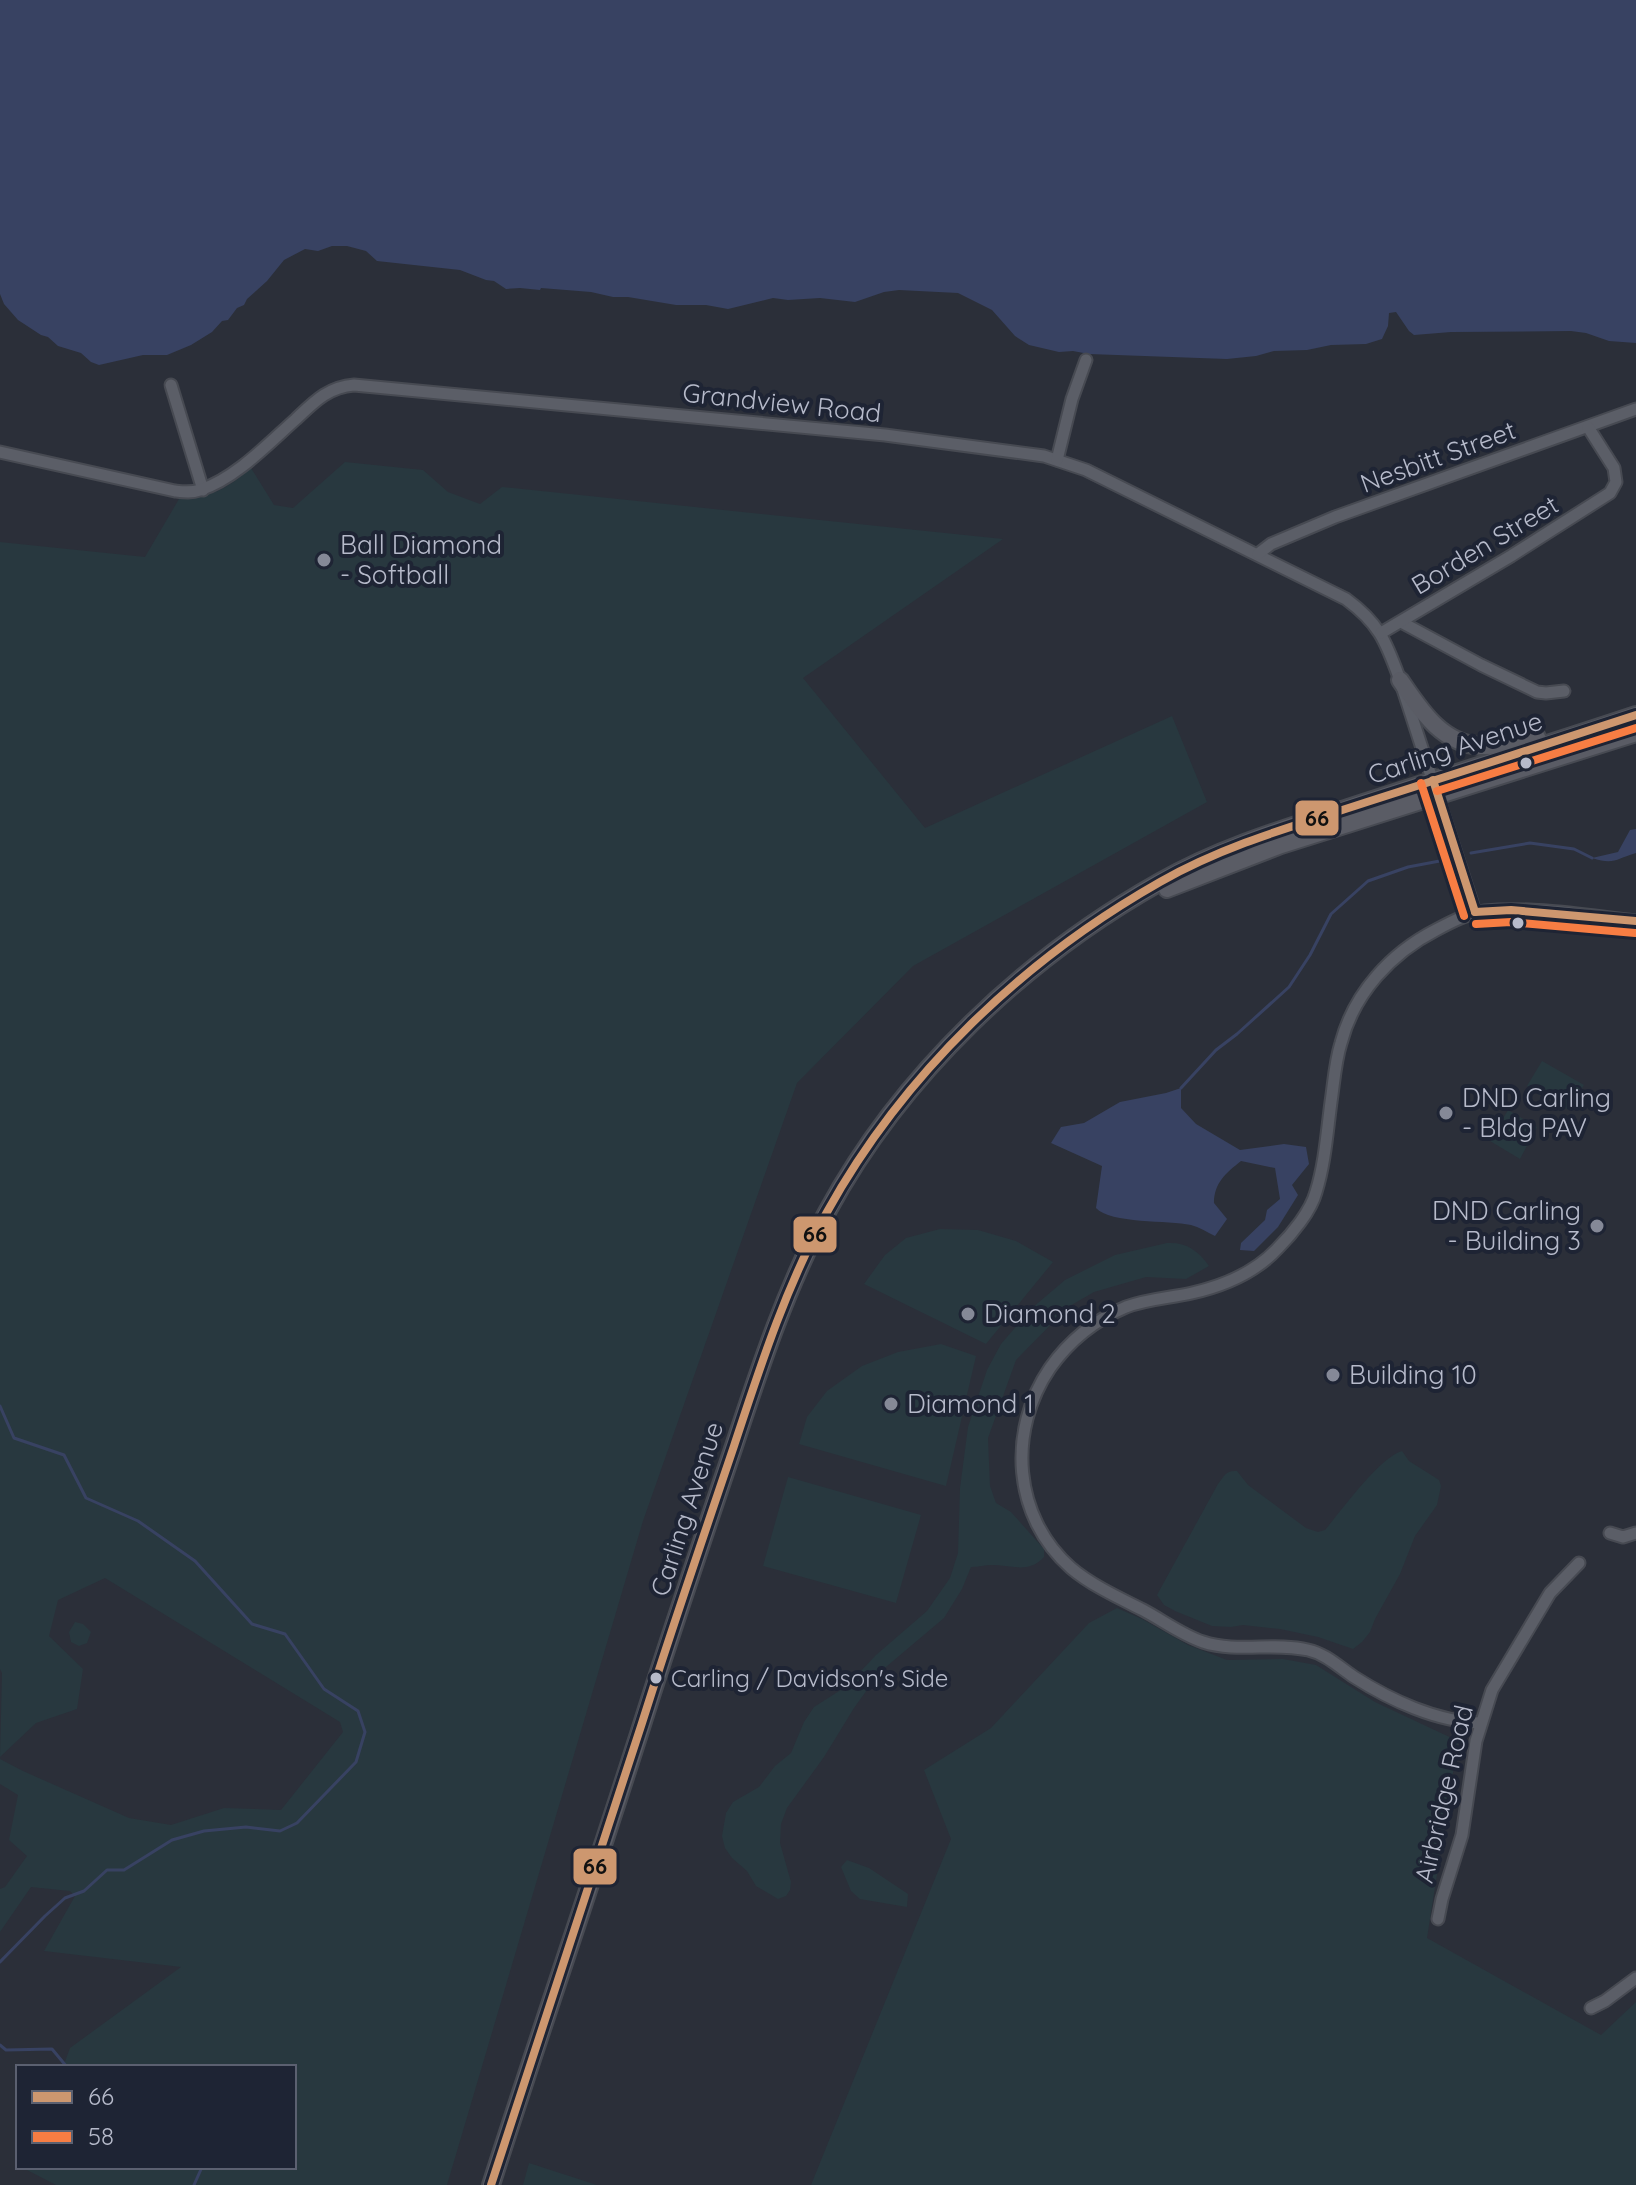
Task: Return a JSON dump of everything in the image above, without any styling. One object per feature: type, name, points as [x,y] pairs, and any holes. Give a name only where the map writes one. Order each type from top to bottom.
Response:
[{"type":"main road","points":[[1400,680],[1437,728],[1468,744],[1492,746],[1614,723]]},
{"type":"main road","name":"Carling Avenue","points":[[1436,788],[1636,715]]},
{"type":"main road","name":"Carling Avenue","points":[[491,2185],[742,1422],[803,1259],[828,1209],[867,1146],[942,1053],[1006,991],[1109,912],[1148,889],[1251,839],[1636,733]]},
{"type":"street","points":[[1057,460],[1072,399],[1086,360]]},
{"type":"street","points":[[0,452],[175,491],[191,493],[203,490],[171,385]]},
{"type":"street","name":"Grandview Road","points":[[203,490],[263,449],[328,391],[354,385],[885,435],[1002,449],[1057,460],[1086,470],[1258,554],[1346,599],[1366,614],[1381,633],[1400,680],[1475,912]]},
{"type":"street","name":"Nesbitt Street","points":[[1258,554],[1271,544],[1335,517],[1636,409]]},
{"type":"street","name":"Borden Street","points":[[1381,633],[1610,493],[1616,482],[1614,468],[1588,427]]},
{"type":"street","points":[[1401,622],[1537,692],[1564,691]]},
{"type":"street","points":[[1481,1723],[1463,1723],[1383,1694],[1333,1661],[1311,1651],[1231,1647],[1200,1641],[1081,1575],[1062,1559],[1031,1514],[1021,1459],[1025,1429],[1042,1382],[1061,1354],[1094,1324],[1127,1306],[1220,1285],[1254,1269],[1278,1249],[1316,1195],[1339,1050],[1355,1008],[1376,978],[1407,947],[1475,912],[1535,911],[1636,921]]},
{"type":"street","points":[[1610,1533],[1623,1537],[1636,1533]]},
{"type":"street","name":"Airbridge Road","points":[[1438,1919],[1462,1835],[1473,1758],[1492,1690],[1550,1593],[1579,1563]]},
{"type":"street","points":[[1591,2008],[1636,1978]]},
{"type":"shaded area","points":[[345,462],[423,470],[448,492],[480,504],[502,487],[1003,539],[803,678],[925,828],[1172,716],[1207,802],[913,966],[797,1083],[643,1521],[447,2185],[56,2185],[25,2169],[296,2169],[296,2065],[64,2065],[70,2048],[181,1967],[44,1951],[75,1896],[70,1891],[31,1887],[0,1932],[0,1889],[5,1887],[27,1856],[9,1840],[18,1795],[0,1784],[0,1759],[129,1818],[171,1825],[224,1808],[281,1810],[343,1732],[340,1722],[105,1578],[58,1600],[49,1636],[83,1669],[77,1709],[36,1723],[0,1757],[0,542],[145,557],[179,499],[218,491],[251,468],[274,505],[293,508]]},
{"type":"shaded area","points":[[1542,1061],[1584,1085],[1569,1110],[1527,1086]]},
{"type":"shaded area","points":[[1508,1110],[1537,1127],[1520,1159],[1490,1141]]},
{"type":"shaded area","name":"Diamond 2","points":[[940,1229],[978,1230],[1016,1241],[1053,1262],[986,1344],[864,1284],[885,1255],[906,1238]]},
{"type":"shaded area","points":[[1167,1243],[1191,1248],[1209,1266],[1186,1279],[1146,1277],[1094,1292],[1068,1307],[1016,1360],[988,1438],[990,1486],[996,1503],[1011,1512],[1044,1549],[1044,1557],[1026,1567],[971,1567],[944,1618],[880,1672],[787,1808],[781,1824],[780,1843],[791,1882],[786,1896],[778,1899],[756,1886],[747,1871],[725,1848],[722,1836],[726,1813],[733,1802],[759,1787],[775,1766],[791,1753],[814,1707],[847,1686],[876,1655],[927,1611],[950,1578],[958,1553],[960,1488],[968,1427],[987,1370],[1001,1344],[1032,1308],[1065,1280],[1115,1255]]},
{"type":"shaded area","name":"Diamond 1","points":[[941,1344],[976,1356],[946,1486],[799,1444],[807,1417],[827,1391],[862,1366],[898,1352]]},
{"type":"shaded area","points":[[1402,1451],[1409,1461],[1439,1480],[1441,1486],[1437,1505],[1415,1536],[1400,1574],[1370,1632],[1353,1649],[1280,1629],[1212,1626],[1164,1605],[1157,1595],[1218,1484],[1228,1473],[1237,1471],[1248,1485],[1306,1528],[1318,1532],[1325,1530],[1383,1463]]},
{"type":"shaded area","points":[[788,1477],[921,1515],[896,1603],[763,1566]]},
{"type":"shaded area","points":[[1117,1608],[1188,1645],[1227,1660],[1283,1659],[1316,1665],[1375,1702],[1458,1741],[1427,1938],[1601,2035],[1636,2002],[1636,2185],[811,2185],[951,1839],[924,1770],[991,1728],[1089,1623]]},
{"type":"shaded area","points":[[75,1622],[83,1624],[91,1632],[87,1643],[79,1646],[71,1642],[69,1632]]},
{"type":"shaded area","points":[[847,1860],[869,1868],[908,1894],[907,1907],[860,1899],[851,1891],[841,1867]]},
{"type":"shaded area","points":[[529,2163],[597,2185],[523,2185]]},
{"type":"water","points":[[0,0],[1636,0],[1636,343],[1609,341],[1571,331],[1414,335],[1396,312],[1389,313],[1388,326],[1382,339],[1366,344],[1274,351],[1227,359],[1059,352],[1029,345],[1015,336],[992,310],[958,293],[899,290],[855,302],[773,298],[728,309],[676,305],[591,292],[506,289],[494,281],[460,270],[377,261],[366,251],[332,246],[318,251],[305,249],[284,260],[228,320],[222,321],[212,332],[191,345],[167,355],[143,355],[99,365],[81,353],[58,346],[18,320],[4,304],[0,294]]},
{"type":"water","points":[[1636,829],[1636,853],[1610,861],[1592,858],[1618,852],[1630,830]]},
{"type":"water","points":[[1181,1088],[1181,1108],[1196,1124],[1240,1150],[1284,1144],[1306,1147],[1309,1164],[1292,1185],[1298,1195],[1278,1227],[1254,1251],[1240,1250],[1241,1243],[1265,1220],[1267,1210],[1280,1199],[1275,1168],[1241,1161],[1226,1174],[1216,1190],[1214,1203],[1227,1219],[1215,1236],[1191,1225],[1126,1219],[1103,1213],[1096,1208],[1102,1166],[1051,1143],[1061,1127],[1084,1123],[1120,1102]]},
{"type":"waterway","points":[[1471,853],[1530,843],[1574,849],[1592,858]]},
{"type":"waterway","points":[[1181,1088],[1216,1050],[1289,987],[1331,914],[1368,881],[1408,867],[1445,860]]},
{"type":"waterway","points":[[0,1406],[14,1438],[64,1455],[86,1498],[138,1521],[195,1561],[252,1624],[285,1634],[324,1689],[358,1711],[365,1732],[356,1762],[297,1823],[280,1831],[246,1827],[204,1831],[172,1840],[124,1870],[107,1870],[84,1891],[65,1898],[0,1962]]},
{"type":"waterway","points":[[0,2045],[6,2050],[52,2049],[65,2065]]},
{"type":"waterway","points":[[194,2185],[201,2169]]},
{"type":"transit line","name":"66","points":[[491,2185],[676,1618],[775,1327],[827,1212],[892,1113],[930,1067],[1015,984],[1061,947],[1160,882],[1210,857],[1262,837],[1636,715]]},
{"type":"transit line","name":"58","points":[[1437,791],[1636,728]]},
{"type":"transit line","name":"66","points":[[1433,780],[1475,912]]},
{"type":"transit line","name":"58","points":[[1421,783],[1464,916]]},
{"type":"transit line","name":"66","points":[[1475,912],[1511,910],[1636,921]]},
{"type":"transit line","name":"58","points":[[1476,924],[1511,922],[1635,933]]},
{"type":"place","name":"Ball Diamond - Softball","points":[[324,560]]},
{"type":"place","name":"DND Carling - Bldg PAV","points":[[1446,1113]]},
{"type":"place","name":"DND Carling - Building 3","points":[[1597,1226]]},
{"type":"place","name":"Diamond 2","points":[[968,1314]]},
{"type":"place","name":"Building 10","points":[[1333,1375]]},
{"type":"place","name":"Diamond 1","points":[[891,1404]]},
{"type":"place","name":"Carling / Davidson's Side","points":[[656,1678]]}]
